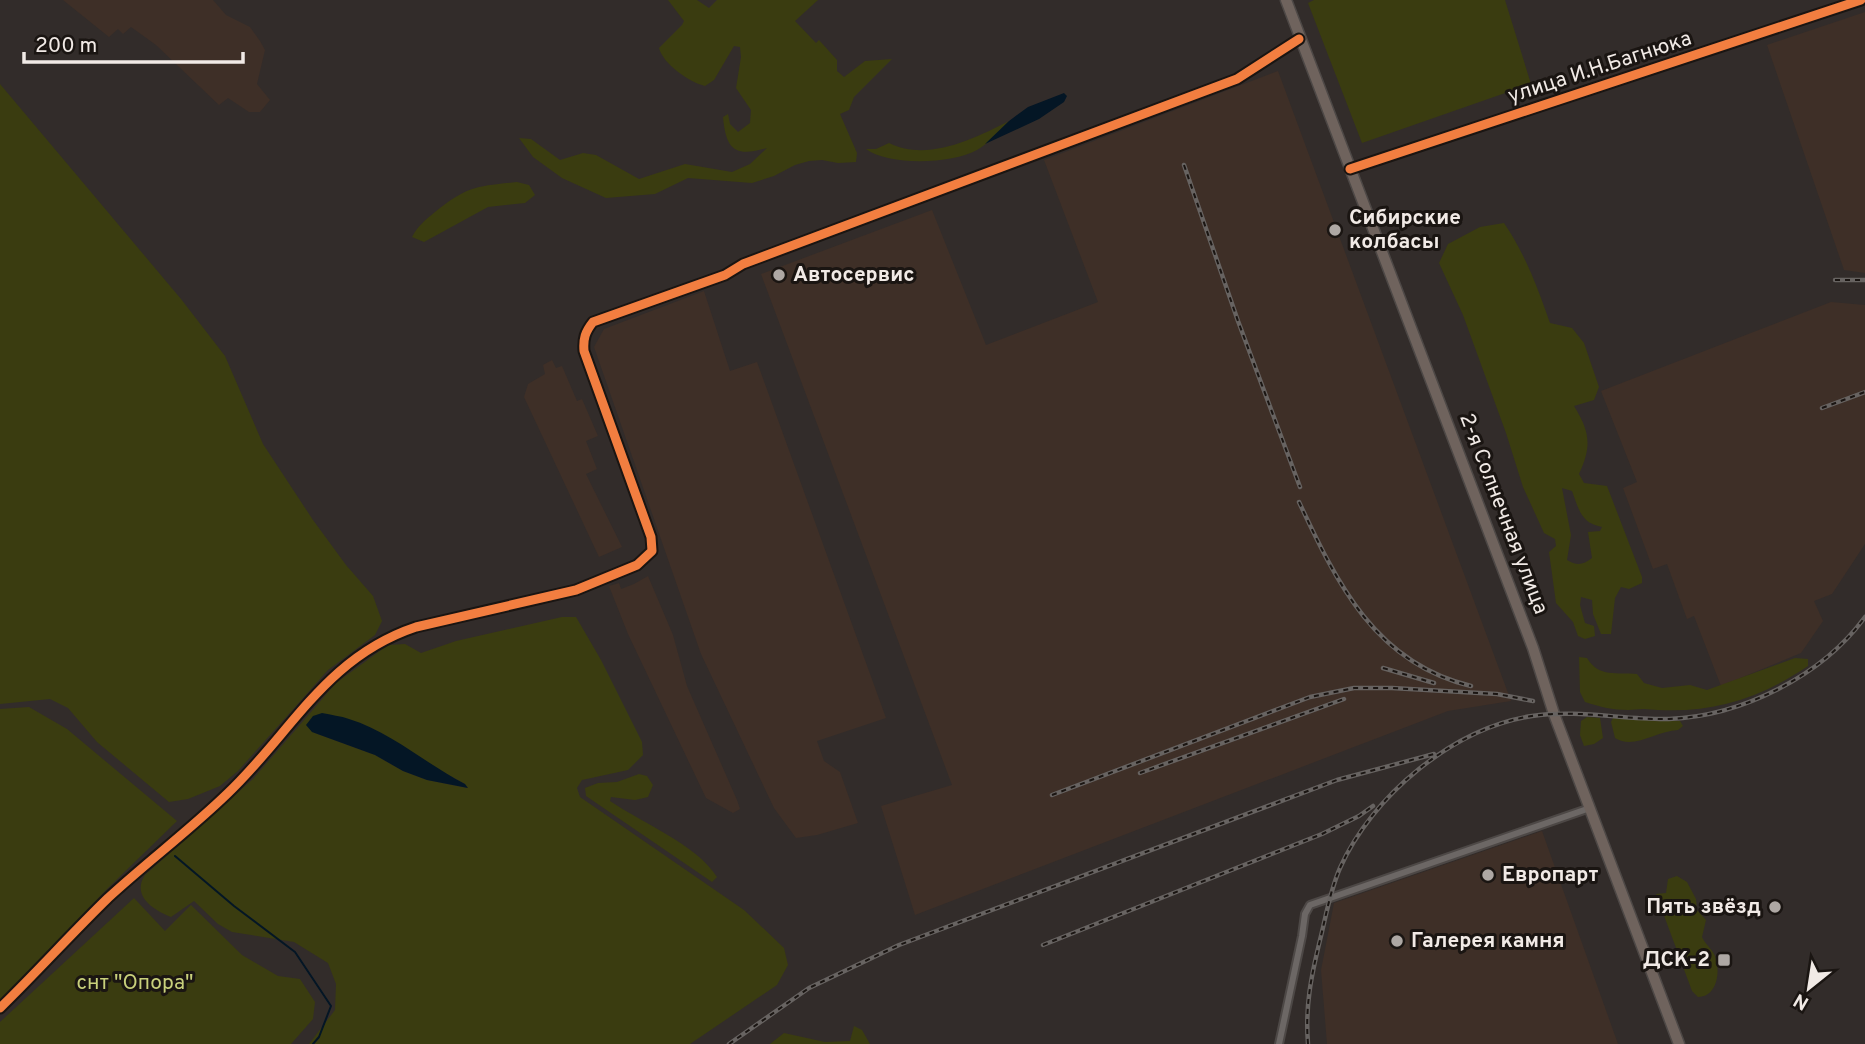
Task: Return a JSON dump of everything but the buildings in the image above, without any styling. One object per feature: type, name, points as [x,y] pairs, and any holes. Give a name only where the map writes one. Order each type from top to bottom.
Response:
[{"type":"main road","name":"2-я Солнечная улица","points":[[1286,0],[1533,648],[1554,714],[1679,1044]]},
{"type":"street","name":"улица И.Н.Багнюка","points":[[1350,169],[1861,0]]},
{"type":"street","points":[[0,1008],[108,899],[228,793],[318,690],[342,667],[393,634],[576,590],[637,565],[652,551],[651,537],[584,351],[583,339],[593,322],[725,275],[743,264],[1237,79],[1299,39]]},
{"type":"street","points":[[1279,1044],[1305,914],[1310,905],[1590,808]]},
{"type":"shaded area","points":[[63,0],[213,0],[226,15],[250,27],[260,41],[265,50],[257,84],[270,100],[260,112],[249,112],[228,98],[219,105],[156,45],[131,27],[123,34],[118,29],[109,37]]},
{"type":"shaded area","points":[[1865,12],[1865,273],[1844,270],[1767,45]]},
{"type":"shaded area","points":[[1278,71],[1511,701],[1448,711],[915,915],[881,806],[952,785],[761,274],[932,210],[986,345],[1098,302],[1044,160]]},
{"type":"shaded area","points":[[704,291],[730,371],[757,362],[886,718],[817,741],[824,761],[840,772],[858,823],[817,835],[796,838],[774,808],[701,654],[594,347],[604,329]]},
{"type":"shaded area","points":[[1831,302],[1865,305],[1865,544],[1832,594],[1814,601],[1823,621],[1801,653],[1721,686],[1694,616],[1687,619],[1667,564],[1653,569],[1623,488],[1637,482],[1601,391]]},
{"type":"shaded area","points":[[552,360],[556,368],[562,366],[577,401],[582,399],[598,436],[586,441],[597,469],[586,474],[622,547],[599,557],[524,397],[528,384],[545,374],[543,365]]},
{"type":"shaded area","points":[[648,576],[673,635],[687,686],[737,800],[740,809],[733,813],[706,798],[628,634],[609,586],[619,583],[621,589]]},
{"type":"shaded area","points":[[1542,831],[1618,1044],[1327,1044],[1321,970],[1334,903]]},
{"type":"green space","points":[[668,0],[697,0],[709,8],[717,0],[818,0],[795,21],[816,43],[819,40],[837,60],[837,71],[844,77],[865,61],[892,59],[854,97],[849,110],[840,114],[857,153],[856,162],[809,161],[752,183],[688,178],[655,194],[606,198],[562,178],[533,157],[519,138],[531,139],[560,160],[583,153],[596,155],[639,179],[685,164],[732,172],[750,164],[767,148],[747,152],[734,149],[724,128],[723,117],[728,114],[730,124],[738,132],[750,123],[751,110],[736,88],[740,47],[734,46],[714,80],[705,86],[678,72],[661,54],[659,48],[684,21]]},
{"type":"green space","points":[[1314,0],[1505,0],[1531,84],[1362,143],[1308,3]]},
{"type":"green space","points":[[0,84],[181,299],[225,356],[263,444],[313,520],[373,596],[382,621],[375,635],[328,670],[238,771],[220,786],[188,799],[169,802],[97,742],[68,708],[50,699],[0,704]]},
{"type":"green space","points":[[1009,121],[977,150],[952,158],[905,160],[890,158],[866,149],[876,149],[889,143],[919,150],[950,146]]},
{"type":"green space","points":[[517,182],[529,185],[535,195],[525,203],[488,207],[424,242],[412,237],[428,218],[464,192],[482,186]]},
{"type":"green space","points":[[1504,223],[1519,247],[1550,323],[1572,328],[1584,343],[1599,387],[1594,400],[1574,406],[1587,439],[1586,455],[1579,474],[1584,483],[1607,486],[1642,577],[1642,583],[1629,589],[1621,587],[1615,598],[1611,634],[1601,634],[1593,614],[1592,600],[1581,597],[1580,605],[1585,623],[1594,626],[1595,636],[1585,639],[1578,636],[1573,622],[1556,603],[1549,552],[1556,546],[1555,539],[1544,533],[1523,487],[1463,315],[1439,263],[1448,244],[1480,227]],"holes":[[[1562,488],[1572,491],[1585,519],[1602,527],[1600,531],[1588,532],[1592,558],[1580,564],[1567,560],[1571,535]]]},
{"type":"green space","points":[[562,617],[576,617],[642,742],[643,755],[628,770],[582,780],[577,788],[580,797],[744,910],[784,948],[788,965],[777,985],[690,1044],[309,1044],[335,1010],[336,984],[328,963],[294,942],[232,932],[218,924],[194,901],[171,917],[146,901],[141,889],[145,875],[253,779],[336,683],[388,645],[405,644],[421,653],[456,641]],"holes":[[[312,732],[436,768],[465,784],[467,788],[427,780],[403,771],[375,755]]]},
{"type":"green space","points":[[1579,657],[1587,658],[1597,669],[1637,674],[1644,683],[1662,688],[1690,685],[1707,690],[1795,658],[1808,659],[1808,666],[1769,688],[1730,703],[1689,710],[1622,710],[1585,702],[1580,692]]},
{"type":"green space","points":[[29,707],[67,729],[177,821],[0,1000],[0,709]]},
{"type":"green space","points":[[1587,717],[1600,718],[1603,738],[1584,746],[1580,735],[1581,721]]},
{"type":"green space","points":[[1613,718],[1680,721],[1683,726],[1678,730],[1630,742],[1615,738],[1611,722]]},
{"type":"green space","points":[[639,774],[647,776],[653,785],[648,797],[635,800],[611,797],[610,801],[696,854],[717,877],[712,882],[586,796],[585,788],[598,783],[617,782]]},
{"type":"green space","points":[[1677,876],[1687,882],[1696,899],[1697,910],[1706,920],[1702,937],[1717,962],[1716,982],[1710,993],[1704,996],[1698,997],[1692,991],[1656,894],[1666,893],[1668,879]]},
{"type":"green space","name":"снт \"Опора\"","points":[[134,898],[165,931],[191,905],[242,955],[278,976],[300,979],[315,1002],[313,1019],[291,1044],[0,1044],[0,1022]]},
{"type":"green space","points":[[854,1026],[862,1030],[870,1044],[770,1044],[784,1033],[825,1042],[850,1041]]},
{"type":"water","points":[[1064,93],[1067,96],[1064,102],[1039,119],[985,144],[1028,107]]},
{"type":"water","points":[[322,713],[346,718],[379,732],[468,788],[427,780],[403,771],[375,755],[312,732],[306,725],[313,716]]},
{"type":"waterway","points":[[175,856],[234,906],[295,952],[331,1006],[319,1037],[313,1044]]},
{"type":"railway","points":[[1184,165],[1300,487]]},
{"type":"railway","points":[[1835,280],[1865,280]]},
{"type":"railway","points":[[1822,408],[1865,392]]},
{"type":"railway","points":[[1299,502],[1345,590],[1363,616],[1384,639],[1409,659],[1438,675],[1471,686]]},
{"type":"railway","points":[[1308,1044],[1307,1017],[1311,979],[1328,904],[1340,868],[1354,841],[1372,816],[1394,791],[1418,770],[1445,750],[1473,735],[1502,723],[1532,716],[1583,714],[1669,719],[1697,716],[1752,701],[1778,689],[1826,657],[1865,617]]},
{"type":"railway","points":[[1383,668],[1434,683]]},
{"type":"railway","points":[[1052,795],[1310,697],[1354,688],[1497,694],[1533,701]]},
{"type":"railway","points":[[1140,773],[1344,699]]},
{"type":"railway","points":[[729,1044],[809,988],[899,945],[1337,780],[1434,754]]},
{"type":"railway","points":[[1043,945],[1322,834],[1373,806]]},
{"type":"cycle path","points":[[1350,169],[1861,0]]},
{"type":"cycle path","points":[[0,1008],[108,898],[228,793],[312,698],[358,657],[385,640],[416,627],[576,590],[637,565],[652,551],[651,537],[584,351],[585,336],[593,322],[725,275],[743,264],[1237,79],[1299,39]]},
{"type":"place","name":"Сибирские колбасы","points":[[1335,230]]},
{"type":"place","name":"Автосервис","points":[[779,275]]},
{"type":"place","name":"Европарт","points":[[1488,875]]},
{"type":"place","name":"Пять звёзд","points":[[1775,907]]},
{"type":"place","name":"Галерея камня","points":[[1397,941]]},
{"type":"place","name":"ДСК-2","points":[[1724,960]]}]
